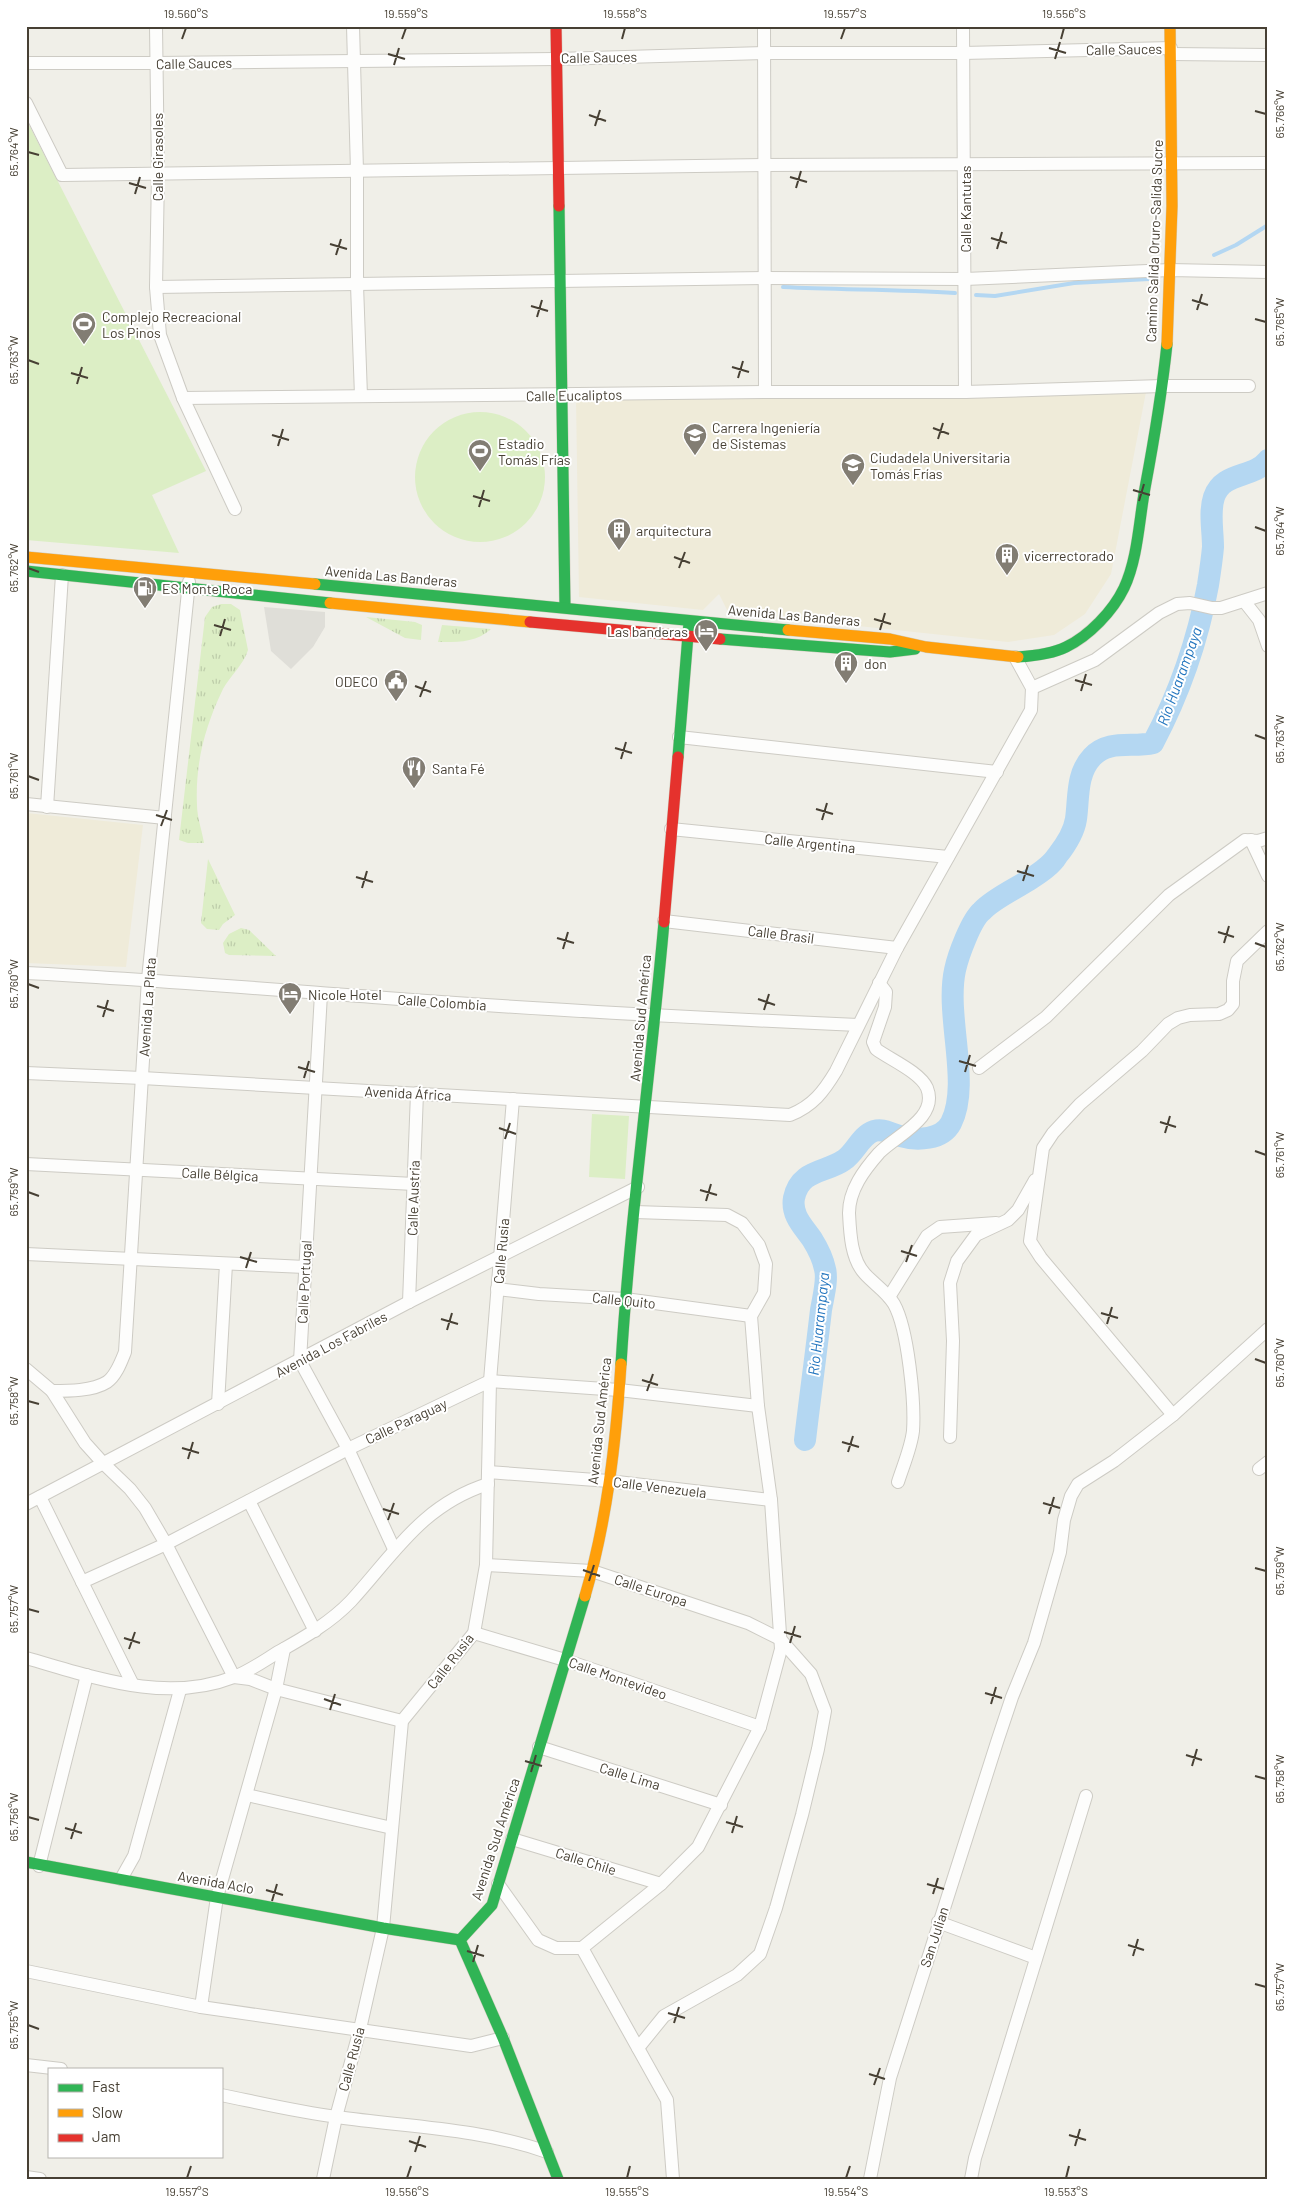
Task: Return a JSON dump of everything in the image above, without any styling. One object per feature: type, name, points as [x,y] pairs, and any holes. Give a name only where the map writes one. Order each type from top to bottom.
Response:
[{"type":"main road","points":[[556,26],[565,607]]},
{"type":"main road","name":"Camino Salida Oruro-Salida Sucre","points":[[926,647],[1015,657],[1032,656],[1066,647],[1098,624],[1113,606],[1124,587],[1132,561],[1162,386],[1169,315],[1172,163],[1170,26]]},
{"type":"main road","name":"Avenida Las Banderas","points":[[26,556],[565,607],[689,622],[890,639],[926,647]]},
{"type":"main road","name":"Avenida Las Banderas","points":[[26,571],[688,637],[890,652],[926,647]]},
{"type":"main road","name":"Avenida Sud América","points":[[460,1940],[492,1905],[592,1571],[609,1481],[619,1390],[625,1299],[656,1016],[689,622]]},
{"type":"main road","name":"Avenida Aclo","points":[[26,1862],[39,1866],[121,1879],[383,1928],[460,1940]]},
{"type":"main road","points":[[460,1940],[503,2038],[558,2179]]},
{"type":"street","name":"Calle Girasoles","points":[[156,26],[158,175],[156,287],[160,335],[183,398],[235,509]]},
{"type":"street","points":[[353,26],[357,171],[357,285],[361,396]]},
{"type":"street","points":[[764,26],[765,392]]},
{"type":"street","name":"Calle Kantutas","points":[[963,26],[966,392]]},
{"type":"street","name":"Calle Sauces","points":[[26,63],[556,58],[764,53],[1171,51],[1268,55]]},
{"type":"street","points":[[26,103],[62,175],[764,165],[1268,163]]},
{"type":"street","points":[[156,287],[765,278],[965,279],[1170,270],[1268,272]]},
{"type":"street","name":"Calle Eucaliptos","points":[[183,398],[765,392],[966,392],[1162,386],[1249,386]]},
{"type":"street","name":"Avenida La Plata","points":[[52,1392],[79,1391],[107,1382],[119,1367],[125,1352],[148,980],[190,572]]},
{"type":"street","points":[[47,807],[62,575]]},
{"type":"street","points":[[1032,688],[1095,660],[1159,613],[1177,604],[1190,603],[1221,608],[1268,593]]},
{"type":"street","points":[[1244,601],[1259,620],[1268,646]]},
{"type":"street","points":[[858,1025],[897,948],[1031,710],[1032,688],[1015,657]]},
{"type":"street","points":[[679,737],[997,772]]},
{"type":"street","points":[[26,804],[165,818]]},
{"type":"street","name":"Calle Argentina","points":[[671,829],[948,857]]},
{"type":"street","points":[[980,1068],[1046,1017],[1169,895],[1244,840],[1268,838]]},
{"type":"street","points":[[1251,840],[1268,876]]},
{"type":"street","name":"Calle Brasil","points":[[664,921],[897,948]]},
{"type":"street","points":[[1173,1415],[1041,1258],[1030,1241],[1043,1148],[1053,1133],[1080,1104],[1142,1051],[1168,1024],[1190,1014],[1218,1014],[1228,1010],[1233,1004],[1233,981],[1237,961],[1268,930]]},
{"type":"street","name":"Calle Colombia","points":[[26,973],[656,1016],[858,1025]]},
{"type":"street","points":[[880,983],[886,992],[885,1007],[873,1042],[876,1049],[917,1076],[926,1087],[929,1101],[925,1112],[916,1122],[901,1137],[880,1152],[865,1170],[854,1188],[850,1201],[851,1234],[856,1262],[864,1273],[888,1297],[898,1313],[911,1373],[913,1432],[898,1482]]},
{"type":"street","name":"Calle Portugal","points":[[300,1361],[322,994]]},
{"type":"street","name":"Avenida África","points":[[26,1073],[315,1087],[790,1115],[805,1109],[826,1088],[858,1025]]},
{"type":"street","name":"Calle Austria","points":[[409,1302],[418,1093]]},
{"type":"street","name":"Calle Rusia","points":[[323,2179],[336,2117],[360,2029],[383,1928],[402,1721],[474,1633],[486,1565],[490,1381],[513,1099]]},
{"type":"street","name":"Calle Bélgica","points":[[26,1164],[414,1184]]},
{"type":"street","points":[[950,1437],[953,1341],[950,1283],[957,1261],[968,1243],[976,1235],[1004,1222],[1018,1210],[1040,1171]]},
{"type":"street","name":"Avenida Los Fabriles","points":[[26,1504],[409,1302],[638,1186]]},
{"type":"street","points":[[498,1884],[538,1940],[556,1948],[582,1948],[661,1884],[698,1847],[721,1804],[760,1727],[781,1649],[771,1500],[758,1406],[751,1316],[764,1293],[766,1264],[759,1245],[742,1223],[727,1215],[635,1212]]},
{"type":"street","points":[[888,1297],[927,1236],[940,1227],[1004,1222]]},
{"type":"street","points":[[26,1254],[305,1267]]},
{"type":"street","points":[[218,1404],[226,1264]]},
{"type":"street","name":"Calle Quito","points":[[497,1289],[539,1294],[625,1299],[751,1316]]},
{"type":"street","name":"San Julian","points":[[870,2179],[890,2078],[938,1922],[1012,1698],[1034,1642],[1060,1552],[1071,1496],[1078,1484],[1114,1462],[1173,1415],[1268,1329]]},
{"type":"street","points":[[300,1361],[348,1449],[394,1549]]},
{"type":"street","points":[[26,1370],[52,1392],[85,1443],[102,1463],[130,1489],[145,1508],[166,1544],[234,1677]]},
{"type":"street","name":"Calle Paraguay","points":[[82,1582],[166,1544],[348,1449],[490,1381],[619,1390],[758,1406]]},
{"type":"street","points":[[26,1658],[87,1675],[133,1685],[180,1690],[234,1677],[315,1631],[350,1601],[419,1523],[488,1478]]},
{"type":"street","name":"Calle Venezuela","points":[[488,1478],[609,1481],[771,1500]]},
{"type":"street","points":[[40,1497],[133,1685]]},
{"type":"street","points":[[249,1501],[315,1631]]},
{"type":"street","name":"Calle Europa","points":[[486,1565],[592,1571],[748,1623],[780,1639]]},
{"type":"street","name":"Calle Montevideo","points":[[474,1633],[565,1660],[760,1727]]},
{"type":"street","points":[[638,2048],[664,2016],[737,1975],[760,1954],[776,1908],[802,1815],[825,1711],[811,1674],[780,1639]]},
{"type":"street","points":[[202,2007],[218,1897],[276,1689],[284,1649]]},
{"type":"street","points":[[39,1866],[87,1675]]},
{"type":"street","points":[[234,1677],[402,1721]]},
{"type":"street","points":[[121,1879],[134,1856],[180,1690]]},
{"type":"street","name":"Calle Lima","points":[[539,1747],[721,1804]]},
{"type":"street","points":[[246,1795],[392,1828]]},
{"type":"street","points":[[971,2179],[975,2158],[1086,1796]]},
{"type":"street","name":"Calle Chile","points":[[512,1839],[661,1884]]},
{"type":"street","points":[[938,1922],[1036,1958]]},
{"type":"street","points":[[582,1948],[667,2100],[673,2179]]},
{"type":"street","points":[[26,1971],[202,2007],[471,2046],[503,2038]]},
{"type":"street","points":[[26,2065],[52,2068]]},
{"type":"street","points":[[222,2095],[336,2117],[467,2131],[547,2152]]},
{"type":"street","points":[[26,2177],[40,2179]]},
{"type":"shaded area","name":"Ciudadela Universitaria Tomás Frías","points":[[1146,392],[1111,574],[1085,614],[1054,635],[1008,642],[728,612],[719,594],[703,610],[579,597],[576,397]]},
{"type":"shaded area","points":[[264,607],[325,612],[325,627],[313,647],[291,669],[271,651]]},
{"type":"shaded area","points":[[26,813],[143,825],[126,967],[26,963]]},
{"type":"green space","name":"Complejo Recreacional Los Pinos","points":[[26,119],[206,471],[152,495],[179,553],[26,540]]},
{"type":"green space","name":"Estadio Tomás Frías","points":[[480,412],[493,413],[505,417],[526,431],[540,452],[544,464],[544,490],[540,502],[526,523],[505,537],[493,541],[480,542],[467,541],[455,537],[434,523],[420,502],[416,490],[415,477],[416,464],[420,452],[434,431],[455,417],[467,413]]},
{"type":"green space","points":[[221,604],[231,604],[240,610],[248,650],[223,689],[206,731],[202,746],[197,790],[198,814],[204,843],[188,843],[179,840],[205,617],[212,607]]},
{"type":"green space","points":[[366,617],[415,622],[422,625],[421,640],[405,638]]},
{"type":"green space","points":[[442,625],[491,629],[473,639],[459,642],[438,642]]},
{"type":"green space","points":[[208,859],[235,915],[223,924],[219,930],[207,929],[201,923]]},
{"type":"green space","points":[[241,928],[249,930],[276,956],[229,955],[225,953],[223,943],[229,934]]},
{"type":"green space","points":[[592,1114],[629,1116],[625,1179],[589,1177]]},
{"type":"waterway","points":[[1214,255],[1236,245],[1268,225]]},
{"type":"waterway","points":[[976,295],[995,296],[1074,283],[1149,279]]},
{"type":"waterway","points":[[783,287],[955,293]]},
{"type":"waterway","name":"Río Huarampaya","points":[[805,1440],[826,1273],[818,1249],[794,1210],[794,1198],[797,1189],[802,1182],[814,1173],[837,1164],[848,1157],[869,1133],[881,1130],[907,1138],[921,1139],[942,1133],[951,1123],[957,1107],[959,1089],[953,988],[955,970],[969,930],[978,916],[987,907],[998,898],[1044,870],[1063,848],[1075,824],[1079,786],[1083,771],[1092,757],[1099,751],[1113,746],[1153,743],[1179,686],[1199,626],[1212,556],[1211,515],[1214,497],[1224,483],[1262,466],[1268,460]]},
{"type":"traffic: fast","points":[[559,206],[565,607]]},
{"type":"traffic: fast","points":[[1018,657],[1049,653],[1075,642],[1100,622],[1114,605],[1124,588],[1129,576],[1138,539],[1158,416],[1167,344]]},
{"type":"traffic: fast","points":[[26,571],[330,603]]},
{"type":"traffic: fast","points":[[315,584],[788,630]]},
{"type":"traffic: fast","points":[[678,757],[689,623]]},
{"type":"traffic: fast","points":[[720,639],[890,652],[915,649]]},
{"type":"traffic: fast","points":[[621,1364],[635,1199],[664,922]]},
{"type":"traffic: fast","points":[[558,2179],[503,2038],[460,1940],[492,1905],[585,1596]]},
{"type":"traffic: fast","points":[[26,1862],[383,1928],[460,1940]]},
{"type":"traffic: slow","points":[[1167,344],[1172,206],[1170,26]]},
{"type":"traffic: slow","points":[[26,557],[315,584]]},
{"type":"traffic: slow","points":[[330,603],[530,622]]},
{"type":"traffic: slow","points":[[788,630],[890,639],[926,647],[1018,657]]},
{"type":"traffic: slow","points":[[585,1596],[605,1510],[621,1364]]},
{"type":"traffic: jam","points":[[556,26],[559,206]]},
{"type":"traffic: jam","points":[[530,622],[720,639]]},
{"type":"traffic: jam","points":[[664,922],[678,757]]},
{"type":"place","name":"Complejo Recreacional Los Pinos","points":[[84,345]]},
{"type":"place","name":"Carrera Ingeniería de Sistemas","points":[[695,456]]},
{"type":"place","name":"Estadio Tomás Frías","points":[[480,472]]},
{"type":"place","name":"Ciudadela Universitaria Tomás Frías","points":[[853,486]]},
{"type":"place","name":"arquitectura","points":[[619,551]]},
{"type":"place","name":"vicerrectorado","points":[[1007,576]]},
{"type":"place","name":"ES Monte Roca","points":[[145,609]]},
{"type":"place","name":"Las banderas","points":[[706,652]]},
{"type":"place","name":"don","points":[[846,684]]},
{"type":"place","name":"ODECO","points":[[396,702]]},
{"type":"place","name":"Santa Fé","points":[[414,789]]},
{"type":"place","name":"Nicole Hotel","points":[[290,1015]]}]
